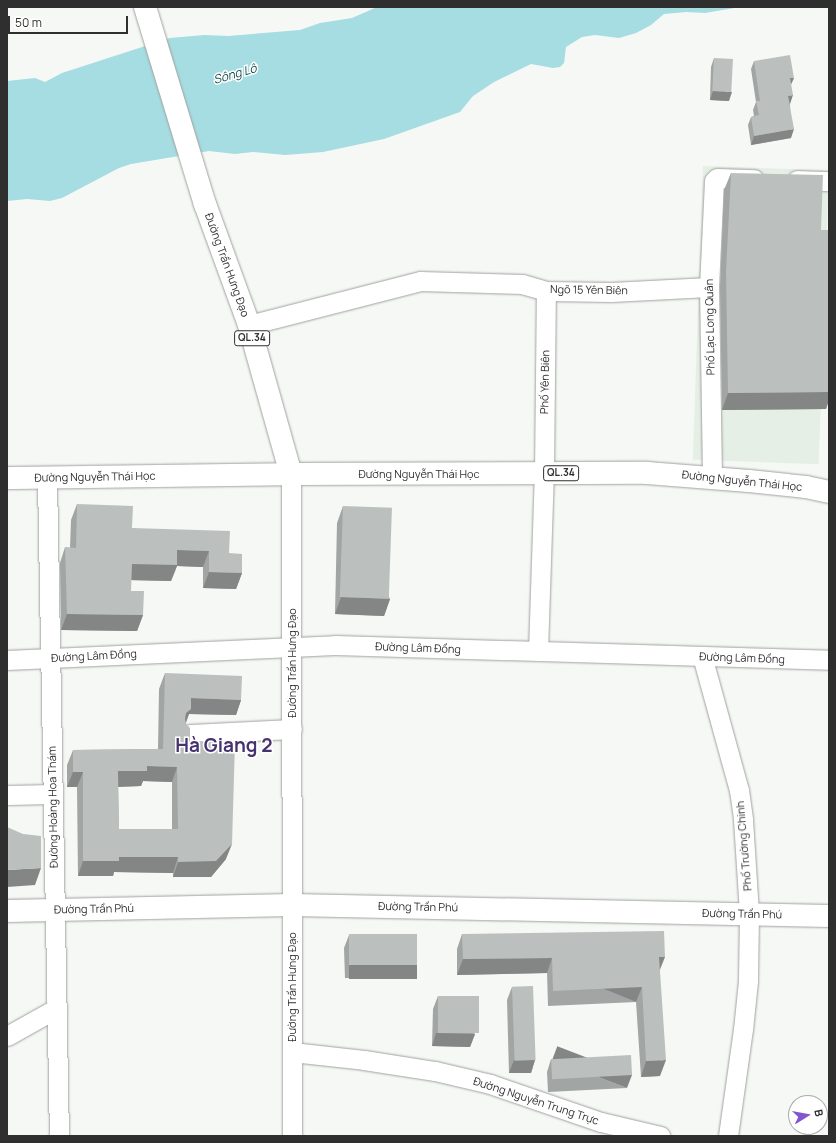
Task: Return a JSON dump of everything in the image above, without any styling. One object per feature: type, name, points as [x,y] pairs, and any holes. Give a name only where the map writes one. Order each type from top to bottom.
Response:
[{"type":"main road","name":"Đường Trần Hưng Đạo","points":[[145,7],[205,204],[249,325],[291,474]]},
{"type":"main road","name":"Đường Nguyễn Thái Học","points":[[7,478],[291,474],[647,473],[712,477],[806,487],[829,492]]},
{"type":"main road","name":"Đường Trần Phú","points":[[7,911],[292,905],[829,916]]},
{"type":"street","name":"Phố Lạc Long Quân","points":[[712,477],[710,288],[715,178],[829,181]]},
{"type":"street","name":"Ngõ 15 Yên Biên","points":[[249,325],[420,281],[522,284],[546,291],[611,292],[710,288]]},
{"type":"street","name":"Phố Yên Biên","points":[[538,651],[544,473],[546,291]]},
{"type":"street","name":"Đường Trần Hưng Đạo","points":[[291,474],[292,1136]]},
{"type":"street","name":"Đường Hoàng Hoa Thám","points":[[47,478],[59,1136]]},
{"type":"street","name":"Đường Lâm Đồng","points":[[7,660],[335,645],[829,660]]},
{"type":"street","name":"Phố Trường Chinh","points":[[702,656],[739,790],[743,820],[749,914],[748,982],[728,1136]]},
{"type":"street","points":[[190,734],[292,729]]},
{"type":"street","points":[[7,795],[53,794]]},
{"type":"street","points":[[7,1036],[57,1008]]},
{"type":"street","name":"Đường Nguyễn Trung Trực","points":[[292,1052],[364,1060],[435,1071],[490,1084],[601,1122],[660,1136]]},
{"type":"shaded area","points":[[703,166],[829,170],[819,464],[693,460]]},
{"type":"water","name":"Sông Lô","points":[[377,7],[740,7],[705,13],[686,12],[664,14],[651,25],[636,33],[619,38],[595,35],[582,37],[566,47],[564,63],[560,67],[553,68],[531,64],[494,82],[473,96],[460,112],[384,139],[323,152],[285,155],[253,152],[235,154],[209,151],[131,164],[119,168],[62,198],[50,201],[27,199],[7,201],[7,81],[35,78],[45,82],[62,73],[170,38],[204,35],[228,36],[300,30],[320,23],[352,18]]},
{"type":"building","points":[[790,55],[794,78],[790,78],[793,95],[788,96],[794,129],[754,136],[751,117],[759,115],[756,101],[760,101],[754,61]]},
{"type":"building","points":[[714,58],[733,59],[731,92],[712,91]]},
{"type":"building","points":[[731,173],[823,175],[821,230],[829,230],[829,392],[728,393],[726,271]]},
{"type":"building","points":[[77,504],[133,506],[132,528],[230,531],[229,553],[242,554],[242,573],[209,572],[209,551],[177,550],[177,565],[132,564],[131,591],[144,591],[143,615],[67,614],[65,547],[76,548]]},
{"type":"building","points":[[343,506],[392,508],[389,599],[340,597]]},
{"type":"building","points":[[165,673],[242,676],[241,700],[191,698],[191,709],[186,713],[185,719],[186,724],[190,728],[190,741],[235,742],[232,844],[216,861],[178,862],[178,857],[119,857],[119,861],[83,861],[83,772],[73,772],[73,750],[163,749]],"holes":[[[147,766],[177,767],[178,829],[119,829],[118,771],[147,771]]]},
{"type":"building","points":[[7,827],[23,834],[41,836],[41,868],[7,870]]},
{"type":"building","points":[[664,931],[665,957],[659,957],[666,1060],[646,1061],[642,987],[553,991],[552,958],[463,959],[462,934]]},
{"type":"building","points":[[349,934],[417,934],[417,965],[349,965]]},
{"type":"building","points":[[533,986],[536,1060],[515,1061],[512,987]]},
{"type":"building","points":[[438,996],[479,996],[479,1033],[438,1033]]},
{"type":"building","points":[[631,1055],[632,1075],[552,1079],[551,1059]]},
{"type":"district","name":"Hà Giang 2","points":[[224,746]]}]
